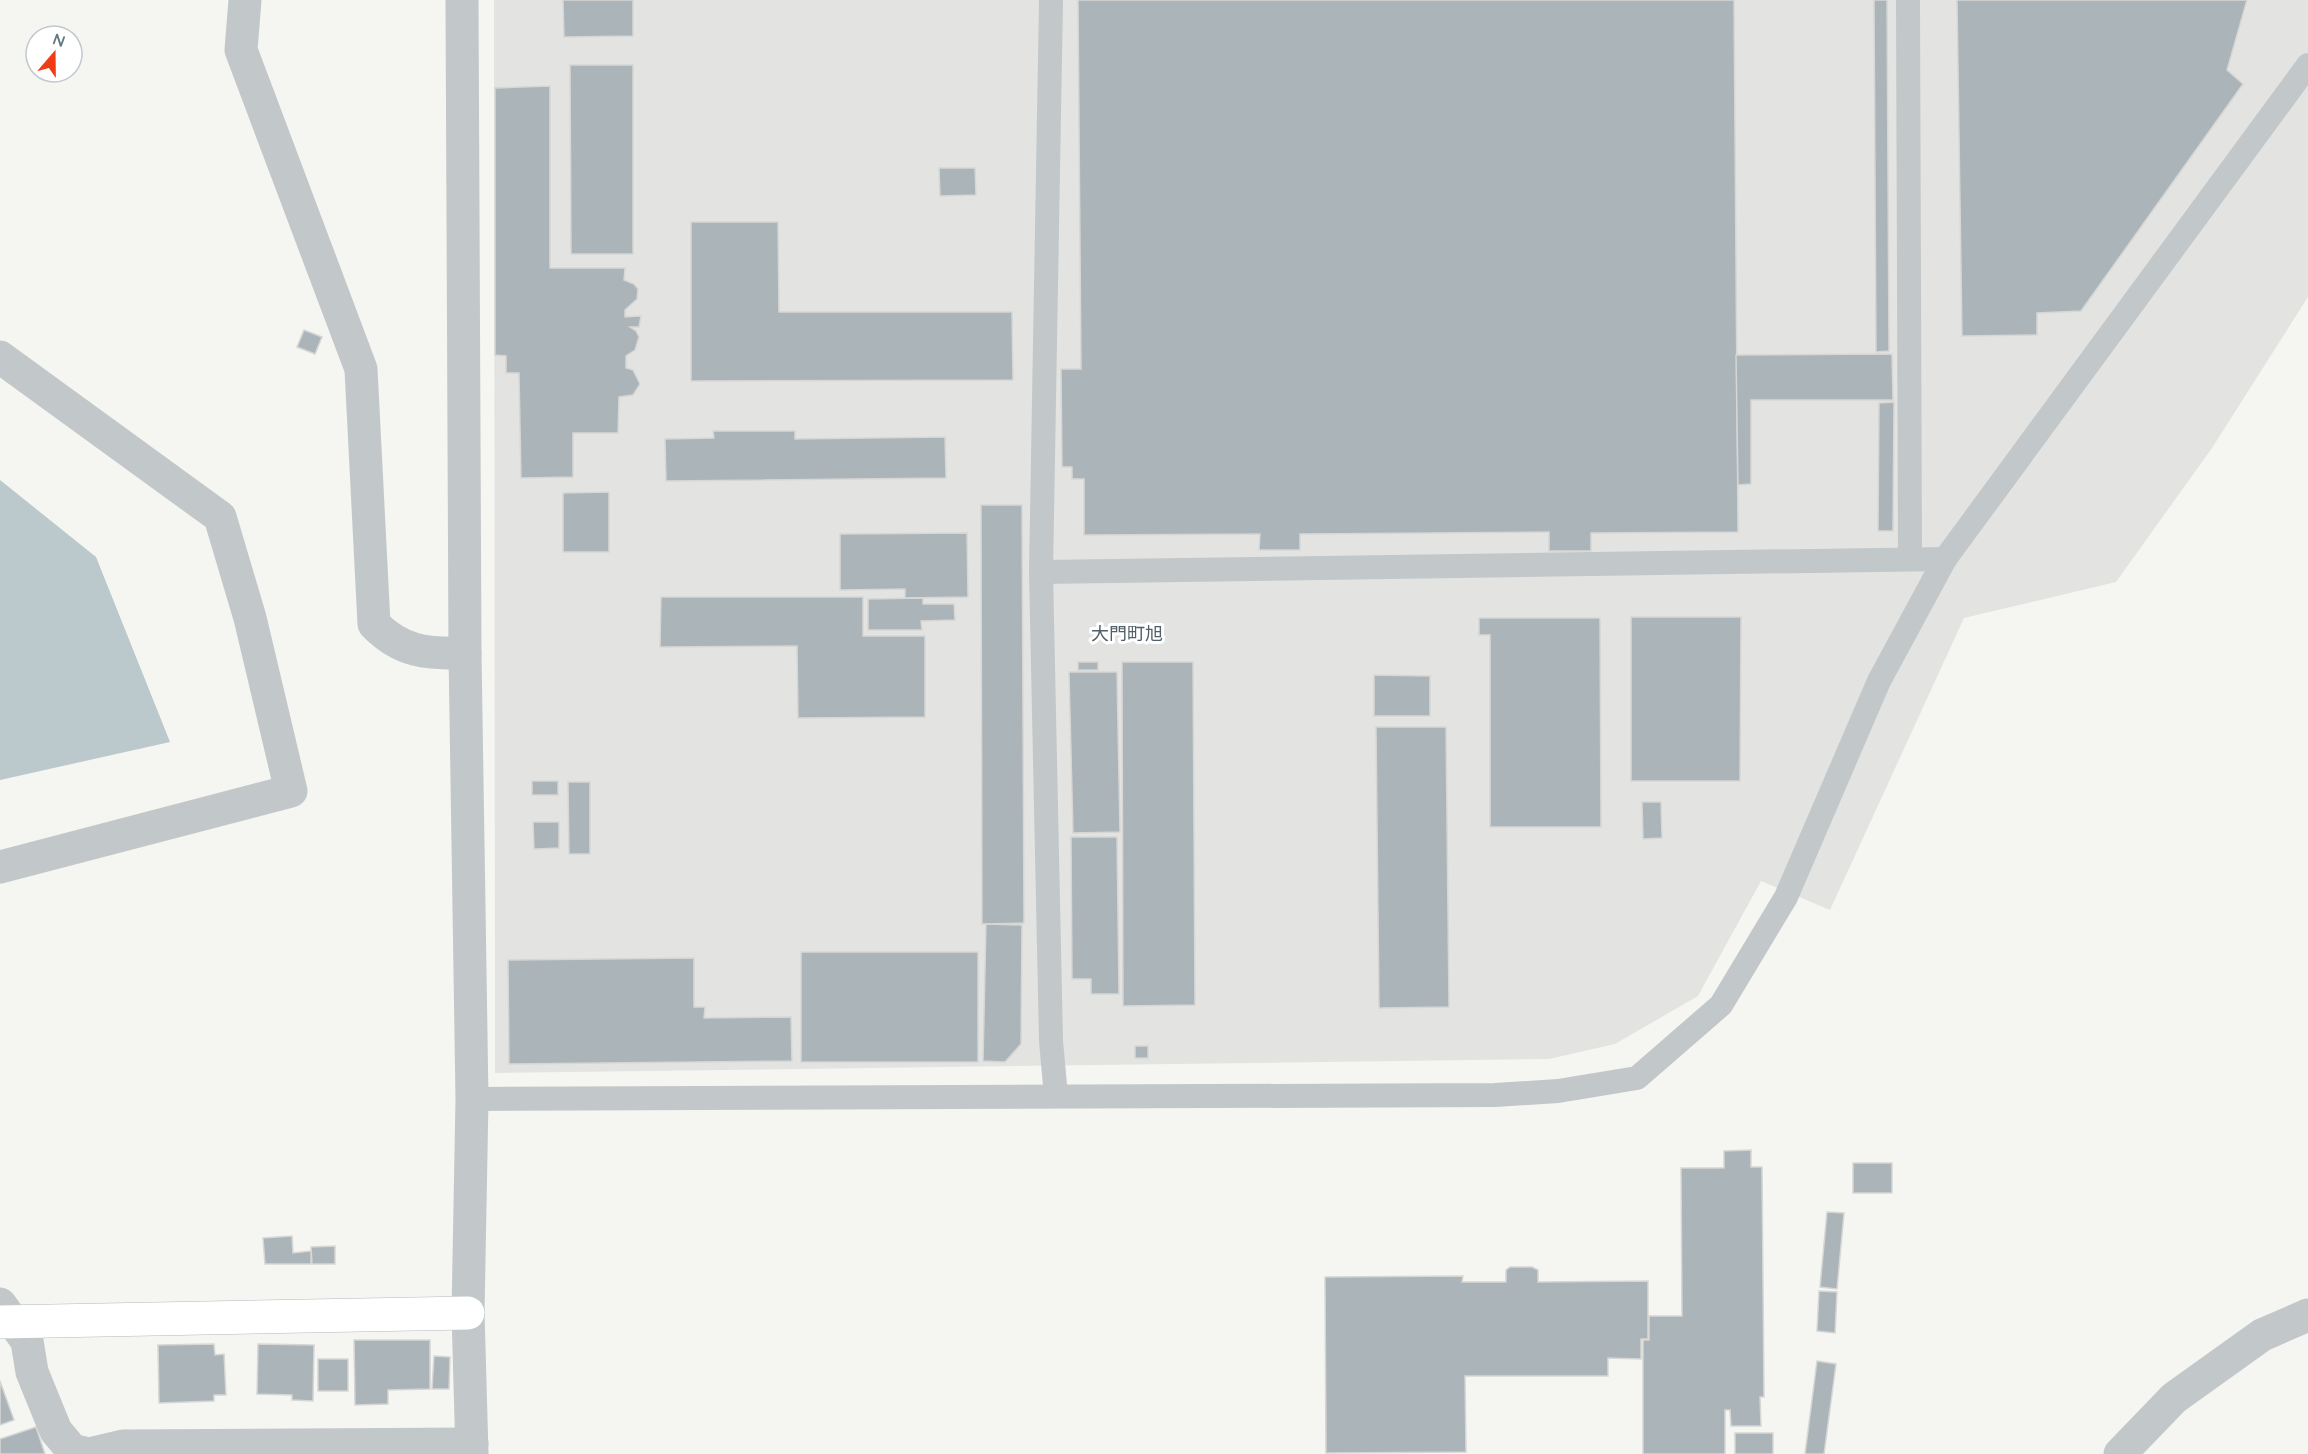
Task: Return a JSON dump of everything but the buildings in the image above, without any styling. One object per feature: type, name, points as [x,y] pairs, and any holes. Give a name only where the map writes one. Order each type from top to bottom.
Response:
[{"type":"street","points":[[245,0],[241,50],[361,369],[374,624],[388,639],[405,647],[435,654],[465,653]]},
{"type":"street","points":[[3,1315],[27,1341],[32,1372],[56,1431],[72,1450],[89,1454],[123,1446],[472,1449],[468,1313],[472,1099],[465,653],[462,0]]},
{"type":"street","points":[[0,357],[220,517],[250,618],[291,791],[0,867]]},
{"type":"street","points":[[3,1315],[468,1313]]},
{"type":"street","points":[[2120,1454],[2174,1398],[2262,1335],[2308,1315]]},
{"type":"lane","points":[[1051,0],[1041,572],[1051,1041],[1056,1096]]},
{"type":"lane","points":[[1908,0],[1910,559]]},
{"type":"lane","points":[[472,1099],[1495,1095],[1558,1091],[1637,1078],[1721,1005],[1786,897],[1879,681],[1945,559],[2308,65]]},
{"type":"lane","points":[[1041,572],[1945,559]]},
{"type":"shaded area","points":[[494,0],[2308,0],[2308,297],[2212,448],[2116,582],[1964,618],[1830,910],[1761,881],[1698,996],[1615,1044],[1549,1059],[495,1073]]},
{"type":"shaded area","points":[[0,480],[96,557],[170,742],[0,780]]},
{"type":"district","name":"大門町旭","points":[[1127,634]]}]
